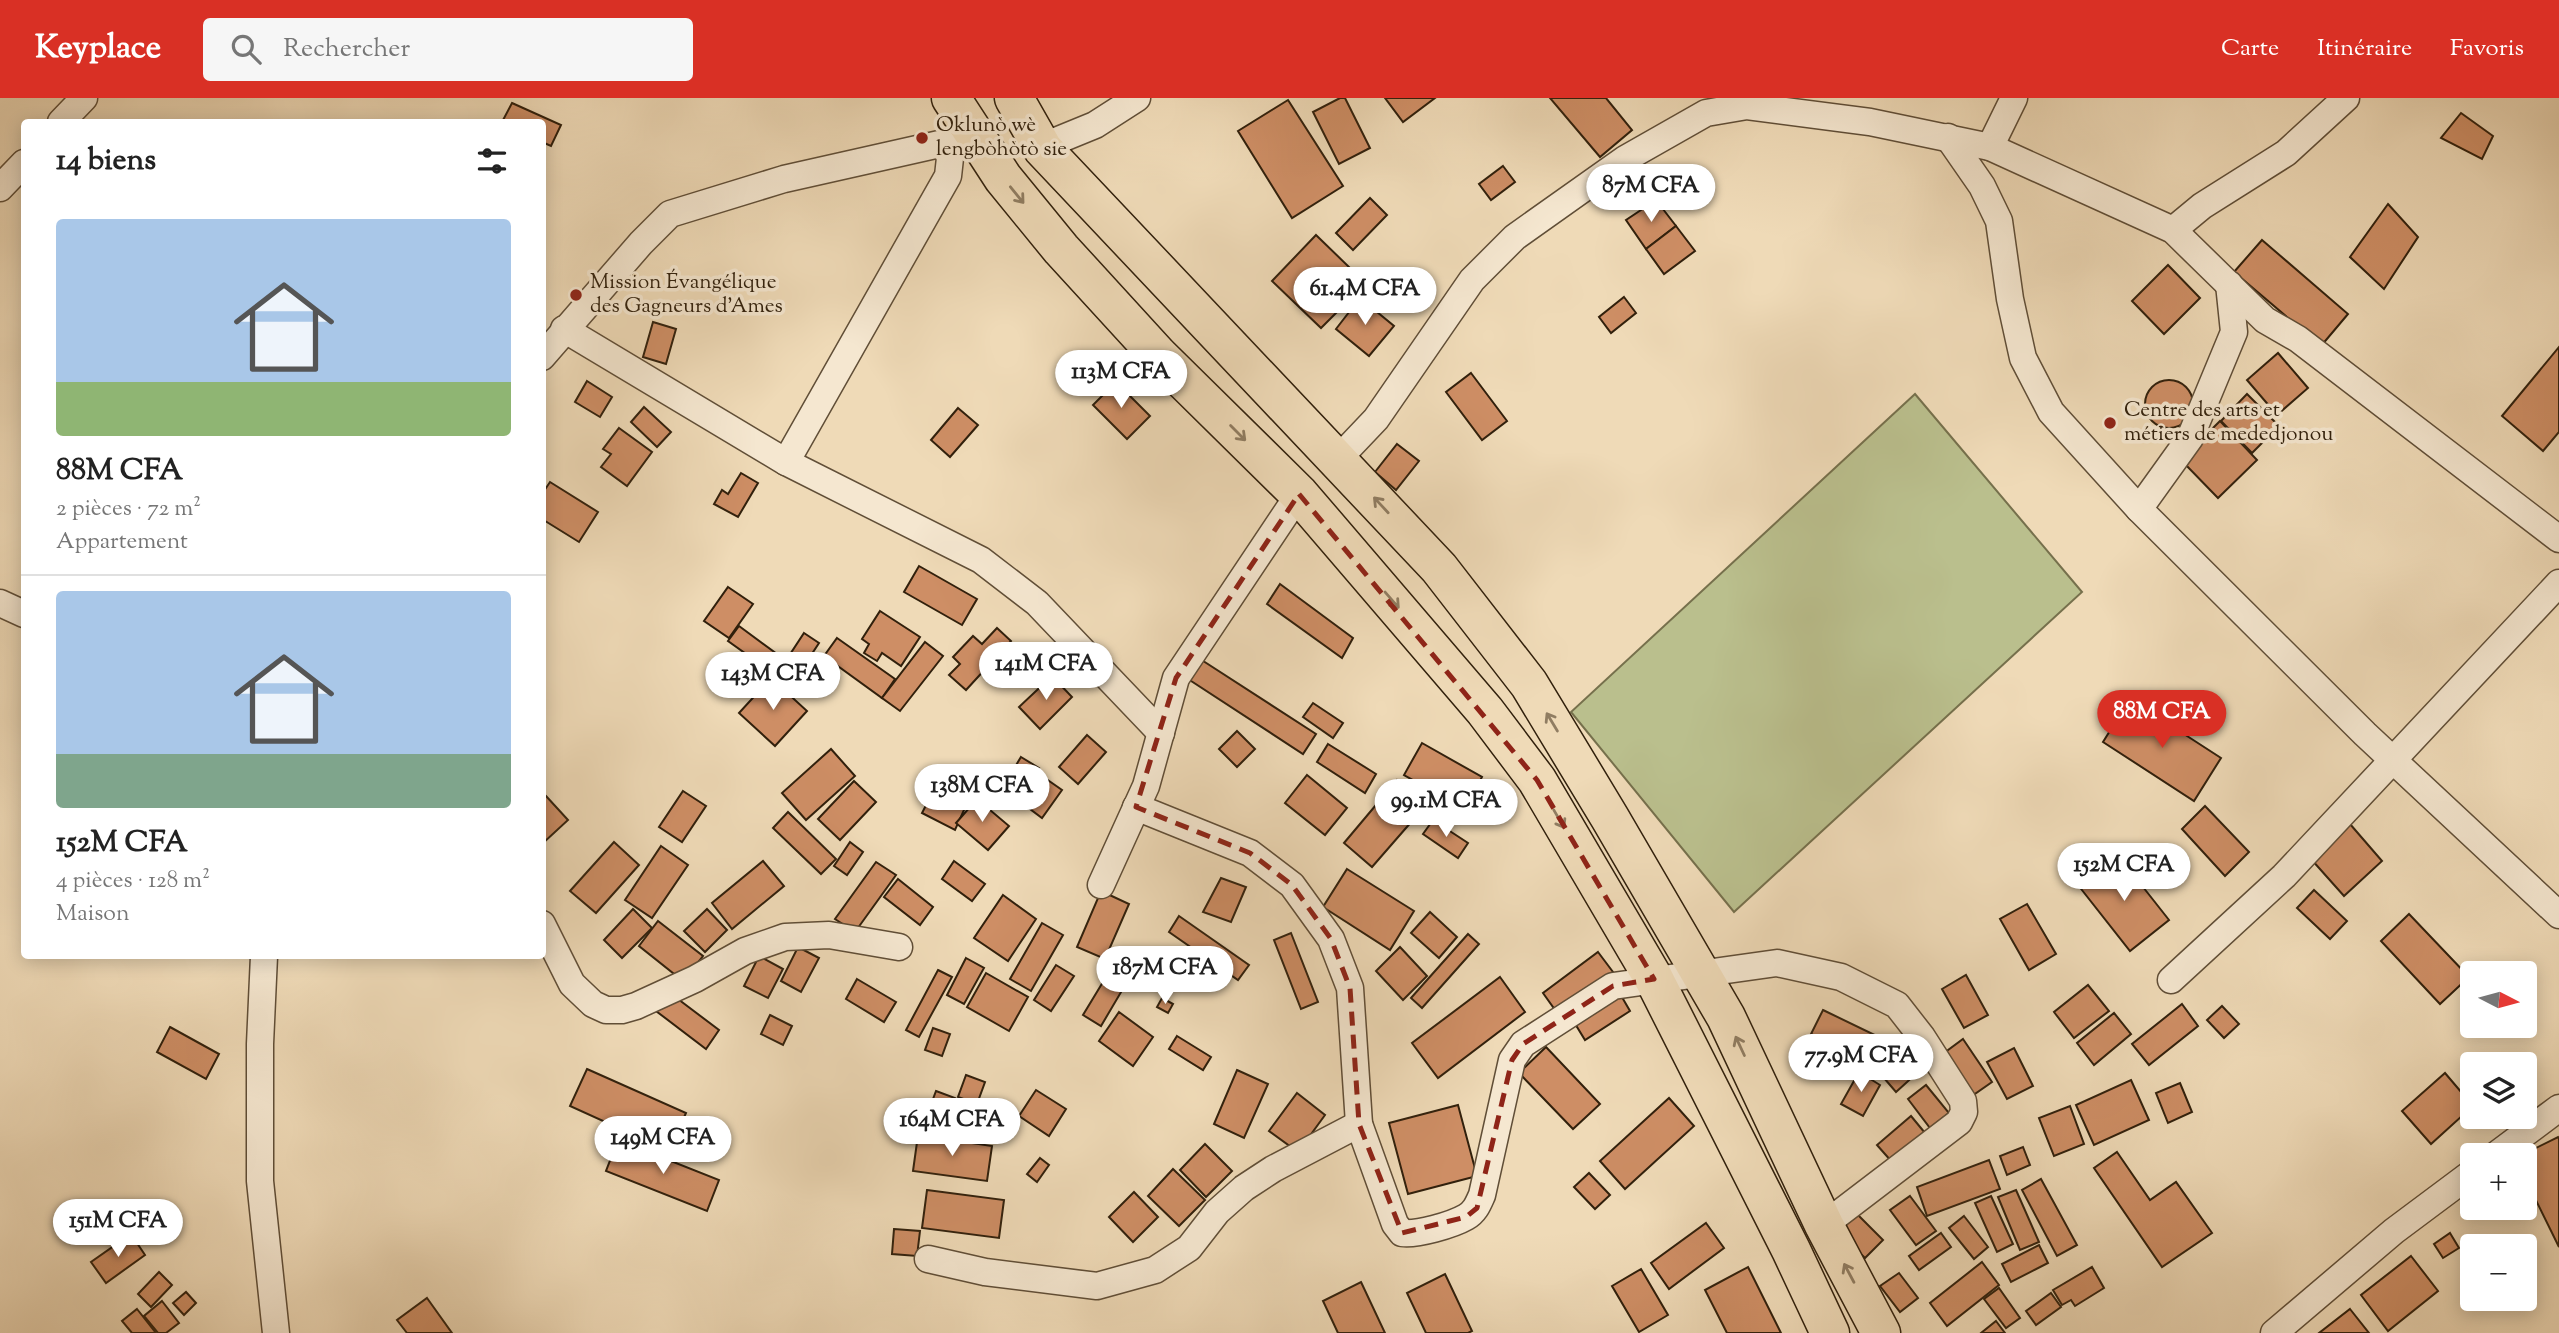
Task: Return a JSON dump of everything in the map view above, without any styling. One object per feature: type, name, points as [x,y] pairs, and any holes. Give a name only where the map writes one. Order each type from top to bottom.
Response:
[{"type":"main road","points":[[1014,98],[1043,149],[1439,568],[1529,684],[1611,818],[1726,1017],[1824,1225],[1881,1333]]},
{"type":"main road","points":[[952,121],[992,159],[1003,178],[1028,208],[1158,355],[1299,494],[1485,711],[1537,780],[1654,979],[1830,1333]]},
{"type":"street","points":[[64,119],[84,98]]},
{"type":"street","points":[[1043,149],[1095,125],[1137,98]]},
{"type":"street","points":[[1990,147],[2014,98]]},
{"type":"street","points":[[2174,230],[2202,206],[2286,153],[2346,98]]},
{"type":"street","points":[[1338,459],[1376,419],[1472,280],[1515,237],[1625,159],[1710,105],[1746,106],[1870,122],[1990,147],[2174,230],[2265,320],[2298,339],[2559,539]]},
{"type":"street","points":[[546,352],[670,214],[785,179],[952,121],[948,176],[786,462]]},
{"type":"street","points":[[1948,137],[1982,186],[1998,222],[2022,358],[2051,412],[2139,509],[2365,734],[2559,915]]},
{"type":"street","points":[[0,188],[21,166]]},
{"type":"street","points":[[2139,509],[2190,439],[2234,332],[2228,284]]},
{"type":"street","points":[[564,329],[786,462],[981,560],[1037,603],[1161,733]]},
{"type":"street","points":[[1101,885],[1150,774],[1176,678],[1299,494]]},
{"type":"street","points":[[2171,980],[2284,876],[2559,583]]},
{"type":"street","points":[[0,603],[21,613]]},
{"type":"street","points":[[1136,807],[1250,853],[1292,885],[1331,939],[1350,988],[1359,1124],[1395,1224],[1402,1233],[1413,1234],[1466,1217],[1477,1208],[1513,1060],[1523,1044],[1613,986],[1777,963],[1841,976],[1897,1005],[1922,1037],[1963,1101],[1964,1112],[1959,1122],[1824,1225]]},
{"type":"street","points":[[546,932],[572,984],[593,1004],[606,1010],[622,1010],[636,1006],[695,979],[746,951],[785,937],[829,935],[899,947]]},
{"type":"street","points":[[264,959],[260,1044],[260,1181],[276,1333]]},
{"type":"street","points":[[2512,1143],[2559,1108]]},
{"type":"street","points":[[928,1259],[985,1272],[1097,1286],[1155,1270],[1189,1248],[1217,1212],[1244,1188],[1273,1169],[1359,1124]]},
{"type":"street","points":[[2274,1333],[2394,1231],[2460,1182]]},
{"type":"highlighted area","points":[[1299,494],[1537,780],[1654,979],[1613,986],[1523,1044],[1512,1060],[1477,1208],[1466,1217],[1402,1233],[1359,1124],[1350,988],[1331,939],[1292,885],[1250,853],[1136,807],[1176,678]]},
{"type":"green space","points":[[1915,394],[2082,592],[1734,912],[1571,712]]},
{"type":"building","points":[[1345,98],[1370,148],[1339,164],[1313,112]]},
{"type":"building","points":[[1385,98],[1435,98],[1403,122]]},
{"type":"building","points":[[1550,98],[1606,98],[1632,130],[1600,157]]},
{"type":"building","points":[[1288,100],[1343,186],[1292,218],[1238,131]]},
{"type":"building","points":[[512,103],[561,125],[551,146],[546,144],[546,119],[504,119]]},
{"type":"building","points":[[2461,113],[2493,136],[2482,159],[2441,138]]},
{"type":"building","points":[[1503,166],[1515,182],[1491,200],[1479,184]]},
{"type":"building","points":[[1370,198],[1387,215],[1353,250],[1336,233]]},
{"type":"building","points":[[1656,200],[1676,226],[1646,249],[1626,220]]},
{"type":"building","points":[[2388,204],[2418,237],[2384,289],[2350,257]]},
{"type":"building","points":[[1676,226],[1695,251],[1664,274],[1646,249]]},
{"type":"building","points":[[1316,235],[1350,268],[1337,281],[1353,296],[1321,328],[1272,281]]},
{"type":"building","points":[[2262,240],[2348,314],[2321,346],[2234,272]]},
{"type":"building","points":[[2168,265],[2200,298],[2164,334],[2132,301]]},
{"type":"building","points":[[1624,297],[1636,313],[1611,333],[1599,317]]},
{"type":"building","points":[[1360,298],[1394,326],[1369,356],[1336,329]]},
{"type":"building","points":[[653,322],[676,329],[666,364],[643,357]]},
{"type":"building","points":[[2559,347],[2559,432],[2543,451],[2502,416]]},
{"type":"building","points":[[2278,353],[2308,388],[2277,415],[2247,380]]},
{"type":"building","points":[[1471,373],[1507,421],[1482,440],[1446,392]]},
{"type":"building","points":[[2169,380],[2186,387],[2193,404],[2186,421],[2169,428],[2152,421],[2145,404],[2152,387]]},
{"type":"building","points":[[587,381],[612,397],[600,417],[575,402]]},
{"type":"building","points":[[1116,382],[1150,416],[1127,439],[1093,405]]},
{"type":"building","points":[[2247,394],[2279,426],[2252,453],[2221,421]]},
{"type":"building","points":[[644,407],[671,432],[657,447],[631,422]]},
{"type":"building","points":[[958,408],[978,425],[950,457],[931,440]]},
{"type":"building","points":[[2220,421],[2257,460],[2218,498],[2181,460]]},
{"type":"building","points":[[619,428],[652,452],[627,486],[601,467],[611,454],[603,449]]},
{"type":"building","points":[[1397,444],[1419,461],[1396,490],[1375,472]]},
{"type":"building","points":[[741,473],[758,483],[738,517],[714,504],[722,490],[728,494]]},
{"type":"building","points":[[550,482],[598,512],[579,542],[546,521],[546,488]]},
{"type":"building","points":[[919,566],[977,599],[962,625],[904,592]]},
{"type":"building","points":[[1280,584],[1353,638],[1342,658],[1267,604]]},
{"type":"building","points":[[728,587],[753,604],[729,638],[704,621]]},
{"type":"building","points":[[880,611],[920,637],[901,666],[882,653],[877,661],[864,653],[869,644],[862,639]]},
{"type":"building","points":[[739,626],[777,654],[767,669],[728,641]]},
{"type":"building","points":[[997,628],[1011,641],[966,690],[949,675],[960,664],[953,657],[973,636],[982,644]]},
{"type":"building","points":[[804,633],[819,643],[800,672],[785,662]]},
{"type":"building","points":[[837,638],[895,679],[882,698],[824,656]]},
{"type":"building","points":[[925,642],[943,656],[900,711],[882,698]]},
{"type":"building","points":[[1197,657],[1316,734],[1303,754],[1185,677]]},
{"type":"building","points":[[1052,676],[1072,697],[1040,729],[1019,707]]},
{"type":"building","points":[[771,678],[807,711],[775,746],[739,713]]},
{"type":"building","points":[[2130,699],[2221,758],[2194,801],[2103,742]]},
{"type":"building","points":[[1313,703],[1343,723],[1333,738],[1303,717]]},
{"type":"building","points":[[1237,731],[1255,749],[1237,767],[1219,749]]},
{"type":"building","points":[[1087,735],[1106,752],[1078,784],[1059,767]]},
{"type":"building","points":[[1422,743],[1482,777],[1465,809],[1404,775]]},
{"type":"building","points":[[1328,744],[1376,774],[1365,793],[1317,762]]},
{"type":"building","points":[[831,749],[855,776],[806,820],[782,793]]},
{"type":"building","points":[[1021,757],[1039,768],[1018,801],[1001,790]]},
{"type":"building","points":[[942,774],[973,790],[955,830],[922,813]]},
{"type":"building","points":[[1307,775],[1347,808],[1325,835],[1285,803]]},
{"type":"building","points":[[1042,776],[1062,790],[1042,818],[1022,803]]},
{"type":"building","points":[[1397,780],[1426,805],[1372,867],[1344,843]]},
{"type":"building","points":[[854,781],[876,802],[840,840],[818,819]]},
{"type":"building","points":[[683,791],[706,806],[682,842],[659,827]]},
{"type":"building","points":[[546,796],[568,820],[546,840]]},
{"type":"building","points":[[977,799],[1009,826],[988,850],[956,823]]},
{"type":"building","points":[[2205,806],[2249,852],[2225,876],[2182,829]]},
{"type":"building","points":[[788,812],[836,859],[821,874],[773,828]]},
{"type":"building","points":[[1433,820],[1468,843],[1458,858],[1423,834]]},
{"type":"building","points":[[2350,824],[2382,861],[2344,896],[2311,859]]},
{"type":"building","points":[[614,842],[639,865],[596,913],[570,891]]},
{"type":"building","points":[[850,842],[863,852],[847,875],[834,866]]},
{"type":"building","points":[[661,846],[688,865],[652,918],[625,900]]},
{"type":"building","points":[[2117,854],[2169,920],[2130,951],[2078,885]]},
{"type":"building","points":[[763,861],[784,886],[732,929],[712,903]]},
{"type":"building","points":[[954,861],[985,884],[972,901],[942,879]]},
{"type":"building","points":[[876,862],[896,875],[855,932],[835,919]]},
{"type":"building","points":[[1347,869],[1414,911],[1390,950],[1323,907]]},
{"type":"building","points":[[1221,878],[1246,887],[1231,922],[1203,912]]},
{"type":"building","points":[[898,879],[933,907],[920,925],[884,897]]},
{"type":"building","points":[[2314,890],[2347,921],[2330,939],[2297,908]]},
{"type":"building","points":[[1101,891],[1129,904],[1105,959],[1077,947]]},
{"type":"building","points":[[1003,895],[1036,919],[1008,961],[974,938]]},
{"type":"building","points":[[2027,904],[2056,954],[2029,970],[2000,919]]},
{"type":"building","points":[[633,909],[652,928],[622,958],[604,940]]},
{"type":"building","points":[[707,909],[727,930],[705,952],[684,931]]},
{"type":"building","points":[[1430,912],[1457,937],[1439,958],[1411,933]]},
{"type":"building","points":[[2409,914],[2460,968],[2460,985],[2440,1004],[2381,941]]},
{"type":"building","points":[[1179,916],[1249,965],[1238,980],[1169,932]]},
{"type":"building","points":[[658,921],[703,956],[683,981],[639,946]]},
{"type":"building","points":[[1042,923],[1063,935],[1031,991],[1010,979]]},
{"type":"building","points":[[1291,933],[1318,1002],[1301,1009],[1274,940]]},
{"type":"building","points":[[1468,934],[1479,944],[1422,1008],[1411,998]]},
{"type":"building","points":[[798,947],[819,958],[801,992],[781,981]]},
{"type":"building","points":[[1400,947],[1427,976],[1403,1000],[1376,971]]},
{"type":"building","points":[[1122,949],[1152,963],[1158,951],[1171,958],[1157,989],[1113,969]]},
{"type":"building","points":[[1598,952],[1613,972],[1558,1014],[1543,993]]},
{"type":"building","points":[[759,956],[783,969],[768,998],[744,986]]},
{"type":"building","points":[[966,958],[984,968],[964,1004],[947,995]]},
{"type":"building","points":[[1056,965],[1074,976],[1051,1011],[1034,1000]]},
{"type":"building","points":[[938,970],[952,977],[919,1037],[906,1030]]},
{"type":"building","points":[[1109,972],[1127,982],[1101,1026],[1083,1015]]},
{"type":"building","points":[[986,973],[1028,997],[1009,1031],[967,1007]]},
{"type":"building","points":[[1966,975],[1988,1015],[1964,1028],[1942,989]]},
{"type":"building","points":[[1500,977],[1525,1012],[1438,1078],[1412,1043]]},
{"type":"building","points":[[857,979],[896,1002],[884,1022],[846,999]]},
{"type":"building","points":[[2088,985],[2109,1011],[2074,1038],[2054,1012]]},
{"type":"building","points":[[1619,992],[1630,1011],[1585,1040],[1574,1022]]},
{"type":"building","points":[[670,993],[719,1030],[706,1049],[656,1011]]},
{"type":"building","points":[[1162,998],[1173,1004],[1168,1013],[1157,1007]]},
{"type":"building","points":[[2182,1004],[2198,1026],[2149,1065],[2132,1044]]},
{"type":"building","points":[[2222,1006],[2239,1024],[2224,1038],[2207,1020]]},
{"type":"building","points":[[1823,1010],[1883,1039],[1871,1063],[1811,1034]]},
{"type":"building","points":[[1119,1012],[1153,1037],[1133,1066],[1099,1041]]},
{"type":"building","points":[[2114,1013],[2131,1034],[2094,1065],[2077,1043]]},
{"type":"building","points":[[770,1015],[792,1026],[783,1045],[761,1034]]},
{"type":"building","points":[[170,1027],[219,1054],[206,1079],[157,1052]]},
{"type":"building","points":[[933,1028],[950,1034],[942,1056],[925,1050]]},
{"type":"building","points":[[1177,1036],[1211,1057],[1203,1070],[1169,1049]]},
{"type":"building","points":[[1963,1039],[1992,1082],[1969,1098],[1940,1056]]},
{"type":"building","points":[[1893,1046],[1917,1073],[1896,1092],[1872,1064]]},
{"type":"building","points":[[1546,1047],[1600,1104],[1573,1129],[1519,1073]]},
{"type":"building","points":[[2014,1048],[2033,1086],[2007,1099],[1987,1062]]},
{"type":"building","points":[[587,1069],[686,1113],[669,1151],[570,1106]]},
{"type":"building","points":[[1237,1070],[1268,1084],[1244,1138],[1214,1124]]},
{"type":"building","points":[[1859,1072],[1880,1085],[1863,1116],[1841,1104]]},
{"type":"building","points":[[2445,1073],[2460,1091],[2460,1118],[2431,1144],[2402,1111]]},
{"type":"building","points":[[966,1075],[985,1082],[977,1104],[958,1097]]},
{"type":"building","points":[[2131,1080],[2149,1120],[2094,1145],[2076,1105]]},
{"type":"building","points":[[2180,1083],[2192,1112],[2168,1123],[2156,1093]]},
{"type":"building","points":[[1926,1085],[1949,1113],[1930,1128],[1908,1099]]},
{"type":"building","points":[[1036,1090],[1066,1109],[1049,1136],[1019,1116]]},
{"type":"building","points":[[936,1091],[955,1098],[943,1133],[923,1126]]},
{"type":"building","points":[[1297,1093],[1325,1115],[1298,1152],[1269,1131]]},
{"type":"building","points":[[1669,1098],[1694,1126],[1625,1189],[1600,1161]]},
{"type":"building","points":[[1458,1105],[1477,1176],[1408,1194],[1389,1123]]},
{"type":"building","points":[[2070,1106],[2084,1144],[2054,1156],[2039,1118]]},
{"type":"building","points":[[1911,1116],[1925,1133],[1892,1162],[1877,1145]]},
{"type":"building","points":[[918,1135],[992,1146],[987,1181],[913,1171]]},
{"type":"building","points":[[2558,1137],[2559,1139],[2559,1247],[2537,1202],[2537,1148]]},
{"type":"building","points":[[618,1140],[719,1180],[707,1211],[606,1171]]},
{"type":"building","points":[[1205,1144],[1232,1171],[1206,1197],[1180,1170]]},
{"type":"building","points":[[2023,1147],[2030,1165],[2007,1175],[2000,1156]]},
{"type":"building","points":[[2117,1152],[2150,1200],[2176,1182],[2212,1233],[2162,1267],[2094,1168]]},
{"type":"building","points":[[1040,1158],[1049,1165],[1037,1182],[1027,1174]]},
{"type":"building","points":[[1989,1160],[2000,1189],[1927,1216],[1917,1187]]},
{"type":"building","points":[[1173,1169],[1205,1200],[1179,1226],[1148,1196]]},
{"type":"building","points":[[1589,1173],[1610,1195],[1595,1209],[1574,1187]]},
{"type":"building","points":[[2041,1179],[2077,1245],[2057,1256],[2022,1190]]},
{"type":"building","points":[[927,1190],[1004,1200],[999,1238],[922,1228]]},
{"type":"building","points":[[2016,1190],[2039,1242],[2020,1250],[1998,1197]]},
{"type":"building","points":[[1134,1192],[1158,1217],[1133,1242],[1109,1217]]},
{"type":"building","points":[[1910,1196],[1936,1231],[1916,1245],[1890,1210]]},
{"type":"building","points":[[1991,1196],[2013,1244],[1997,1252],[1975,1203]]},
{"type":"building","points":[[1853,1210],[1883,1240],[1865,1258],[1835,1229]]},
{"type":"building","points":[[1964,1216],[1988,1247],[1974,1259],[1949,1228]]},
{"type":"building","points":[[1706,1223],[1724,1248],[1669,1289],[1651,1263]]},
{"type":"building","points":[[894,1229],[920,1231],[917,1256],[892,1254]]},
{"type":"building","points":[[1941,1233],[1951,1247],[1919,1270],[1909,1256]]},
{"type":"building","points":[[2450,1233],[2459,1248],[2443,1258],[2434,1244]]},
{"type":"building","points":[[131,1234],[145,1255],[106,1283],[91,1262]]},
{"type":"building","points":[[2039,1245],[2048,1263],[2011,1282],[2002,1264]]},
{"type":"building","points":[[2411,1256],[2438,1291],[2388,1331],[2361,1295]]},
{"type":"building","points":[[1982,1262],[1999,1285],[1947,1326],[1930,1303]]},
{"type":"building","points":[[1748,1267],[1781,1333],[1727,1333],[1705,1290]]},
{"type":"building","points":[[2092,1267],[2104,1288],[2075,1306],[2071,1300],[2062,1305],[2053,1290]]},
{"type":"building","points":[[1641,1269],[1668,1315],[1639,1332],[1612,1286]]},
{"type":"building","points":[[159,1272],[172,1285],[151,1307],[138,1294]]},
{"type":"building","points":[[1899,1273],[1918,1298],[1900,1312],[1880,1286]]},
{"type":"building","points":[[1445,1274],[1472,1331],[1468,1333],[1426,1333],[1407,1293]]},
{"type":"building","points":[[1361,1282],[1385,1333],[1338,1333],[1323,1301]]},
{"type":"building","points":[[1999,1288],[2020,1318],[2006,1328],[1984,1299]]},
{"type":"building","points":[[186,1292],[196,1303],[184,1315],[173,1303]]},
{"type":"building","points":[[2051,1293],[2061,1307],[2036,1325],[2026,1311]]},
{"type":"building","points":[[427,1298],[452,1333],[407,1333],[397,1320]]},
{"type":"building","points":[[162,1301],[179,1323],[166,1333],[158,1333],[144,1316]]},
{"type":"building","points":[[137,1309],[156,1333],[132,1333],[122,1321]]},
{"type":"building","points":[[2350,1309],[2369,1333],[2319,1333]]},
{"type":"building","points":[[1996,1321],[2005,1333],[1981,1333]]},
{"type":"place","name":"Oklunò wè lengbòhòtò sie","points":[[922,138]]},
{"type":"place","name":"Mission Évangélique des Gagneurs d'Ames","points":[[576,295]]},
{"type":"place","name":"Centre des arts et métiers de mededjonou","points":[[2110,423]]}]
